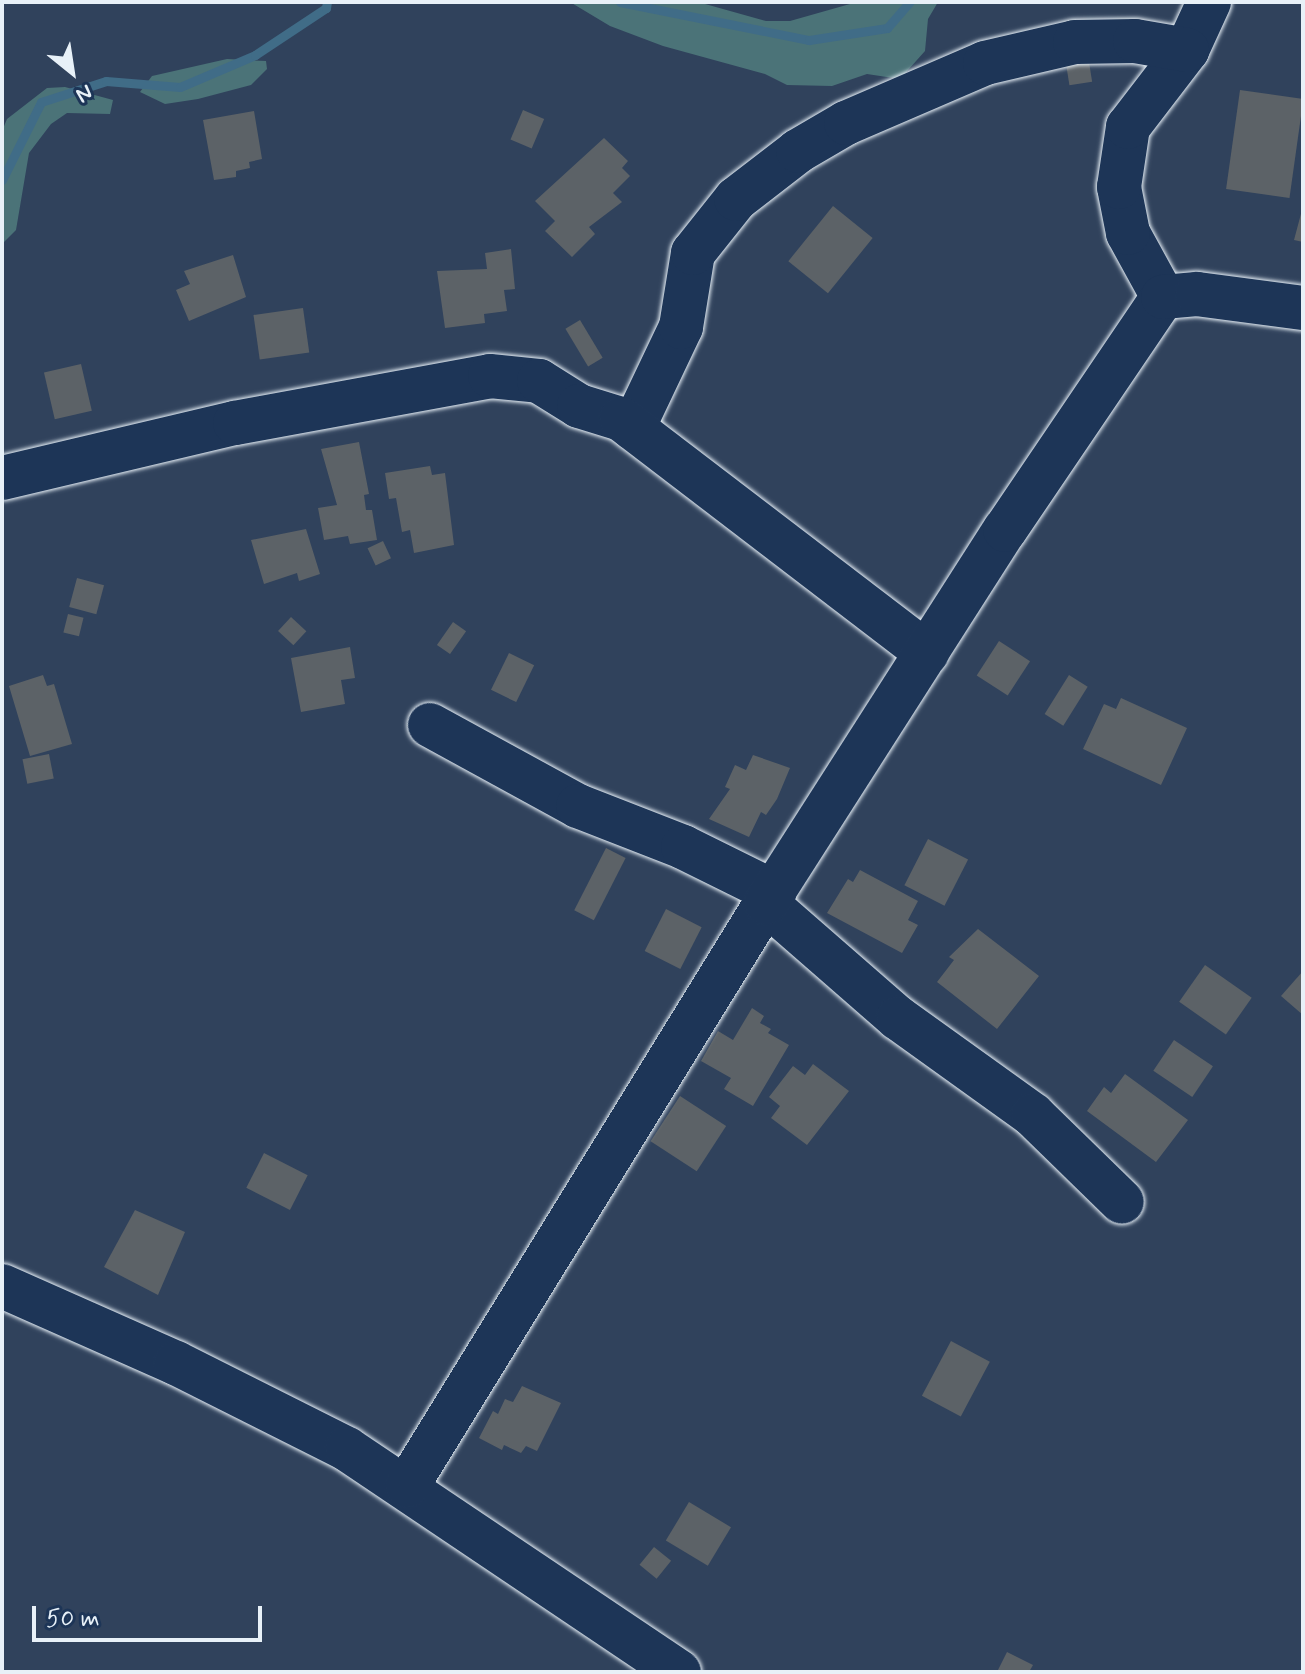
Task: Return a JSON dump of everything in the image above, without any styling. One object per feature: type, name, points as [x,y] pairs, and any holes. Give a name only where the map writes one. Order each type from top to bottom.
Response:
[{"type":"street","points":[[1163,297],[1128,233],[1119,187],[1128,127],[1187,50],[1209,2]]},
{"type":"street","points":[[633,428],[681,327],[693,253],[736,199],[798,151],[846,123],[985,63],[1075,42],[1135,41],[1187,50]]},
{"type":"street","points":[[1163,297],[1197,294],[1303,308]]},
{"type":"street","points":[[407,1486],[770,897],[1163,297]]},
{"type":"street","points":[[2,478],[235,423],[490,376],[539,381],[633,428],[927,653]]},
{"type":"street","points":[[430,725],[578,806],[683,847],[770,897],[898,1018],[1033,1115],[1122,1202]]},
{"type":"street","points":[[2,1286],[176,1363],[347,1449],[407,1486],[679,1672]]},
{"type":"green space","points":[[570,2],[698,2],[766,21],[790,21],[857,2],[938,2],[928,19],[925,51],[900,79],[867,74],[832,86],[787,85],[765,74],[663,46],[610,26]]},
{"type":"green space","points":[[227,59],[266,61],[267,69],[251,85],[198,99],[165,104],[140,92],[152,76]]},
{"type":"green space","points":[[65,87],[113,100],[110,114],[67,113],[51,124],[29,153],[16,230],[2,244],[2,131],[7,119],[47,88]]},
{"type":"building","points":[[1089,62],[1092,82],[1069,85],[1066,66]]},
{"type":"building","points":[[1240,90],[1303,99],[1289,198],[1226,189]]},
{"type":"building","points":[[523,110],[544,119],[532,148],[510,139]]},
{"type":"building","points":[[254,111],[262,159],[249,162],[250,168],[236,171],[236,177],[214,180],[203,120]]},
{"type":"building","points":[[604,138],[628,161],[622,168],[630,176],[613,193],[622,202],[589,227],[595,234],[572,257],[545,231],[555,221],[535,201]]},
{"type":"building","points":[[833,206],[873,238],[828,293],[788,261]]},
{"type":"building","points":[[1303,210],[1303,242],[1294,240]]},
{"type":"building","points":[[511,249],[515,289],[504,290],[507,311],[484,314],[485,323],[445,328],[437,271],[487,269],[485,253]]},
{"type":"building","points":[[233,255],[246,297],[189,321],[176,290],[190,284],[184,271]]},
{"type":"building","points":[[303,308],[309,353],[260,360],[253,315]]},
{"type":"building","points":[[580,320],[603,358],[588,366],[565,329]]},
{"type":"building","points":[[81,364],[92,411],[55,419],[44,373]]},
{"type":"building","points":[[359,442],[369,494],[364,495],[366,510],[372,510],[377,540],[350,544],[348,536],[324,540],[318,508],[337,505],[321,449]]},
{"type":"building","points":[[430,466],[432,475],[445,473],[454,545],[414,553],[410,530],[402,532],[396,498],[389,499],[385,473]]},
{"type":"building","points":[[306,529],[320,574],[299,581],[297,573],[264,584],[251,540]]},
{"type":"building","points":[[383,541],[391,558],[376,565],[368,548]]},
{"type":"building","points":[[77,578],[104,585],[96,614],[69,607]]},
{"type":"building","points":[[68,614],[84,618],[79,636],[63,632]]},
{"type":"building","points":[[291,617],[306,631],[293,645],[278,631]]},
{"type":"building","points":[[453,622],[466,631],[450,654],[437,645]]},
{"type":"building","points":[[999,641],[1030,661],[1008,696],[977,675]]},
{"type":"building","points":[[350,647],[355,678],[341,680],[345,704],[301,712],[291,658]]},
{"type":"building","points":[[509,653],[534,665],[516,702],[491,690]]},
{"type":"building","points":[[43,675],[47,686],[54,684],[72,744],[30,756],[9,686]]},
{"type":"building","points":[[1069,675],[1088,687],[1063,726],[1045,714]]},
{"type":"building","points":[[1121,698],[1187,728],[1161,785],[1083,749],[1104,704],[1116,709]]},
{"type":"building","points":[[49,754],[54,779],[27,784],[22,759]]},
{"type":"building","points":[[753,755],[790,768],[777,799],[766,815],[761,812],[749,837],[709,819],[730,789],[725,787],[735,765],[746,770]]},
{"type":"building","points":[[928,839],[968,859],[944,906],[904,885]]},
{"type":"building","points":[[606,848],[626,858],[594,920],[574,910]]},
{"type":"building","points":[[860,870],[918,901],[908,920],[918,925],[902,953],[827,913],[848,879],[853,882]]},
{"type":"building","points":[[666,909],[702,927],[680,969],[645,951]]},
{"type":"building","points":[[978,929],[1039,976],[997,1029],[937,982],[954,960],[949,957]]},
{"type":"building","points":[[1205,965],[1252,998],[1226,1035],[1179,1002]]},
{"type":"building","points":[[1303,971],[1303,1015],[1281,996]]},
{"type":"building","points":[[752,1008],[764,1016],[760,1023],[771,1029],[768,1033],[789,1045],[753,1106],[724,1089],[731,1078],[701,1061],[718,1031],[733,1040]]},
{"type":"building","points":[[1174,1040],[1213,1066],[1192,1097],[1153,1071]]},
{"type":"building","points":[[813,1064],[849,1091],[807,1145],[771,1118],[780,1106],[769,1097],[793,1066],[805,1075]]},
{"type":"building","points":[[1125,1074],[1188,1120],[1156,1162],[1087,1111],[1104,1087],[1111,1093]]},
{"type":"building","points":[[680,1096],[726,1126],[697,1171],[651,1141]]},
{"type":"building","points":[[264,1153],[308,1175],[290,1210],[246,1188]]},
{"type":"building","points":[[135,1210],[185,1232],[158,1295],[104,1267]]},
{"type":"building","points":[[951,1341],[990,1362],[961,1416],[922,1396]]},
{"type":"building","points":[[522,1386],[561,1403],[537,1451],[526,1446],[521,1453],[504,1445],[502,1450],[479,1438],[493,1411],[498,1414],[505,1399],[513,1402]]},
{"type":"building","points":[[689,1502],[731,1527],[708,1566],[666,1541]]},
{"type":"building","points":[[654,1547],[671,1561],[657,1579],[640,1565]]},
{"type":"building","points":[[1007,1652],[1033,1665],[1029,1672],[997,1672]]},
{"type":"waterway","points":[[2,180],[41,102],[106,81],[180,87],[255,55],[326,8],[327,2]]},
{"type":"waterway","points":[[620,2],[809,40],[887,28],[910,2]]}]
